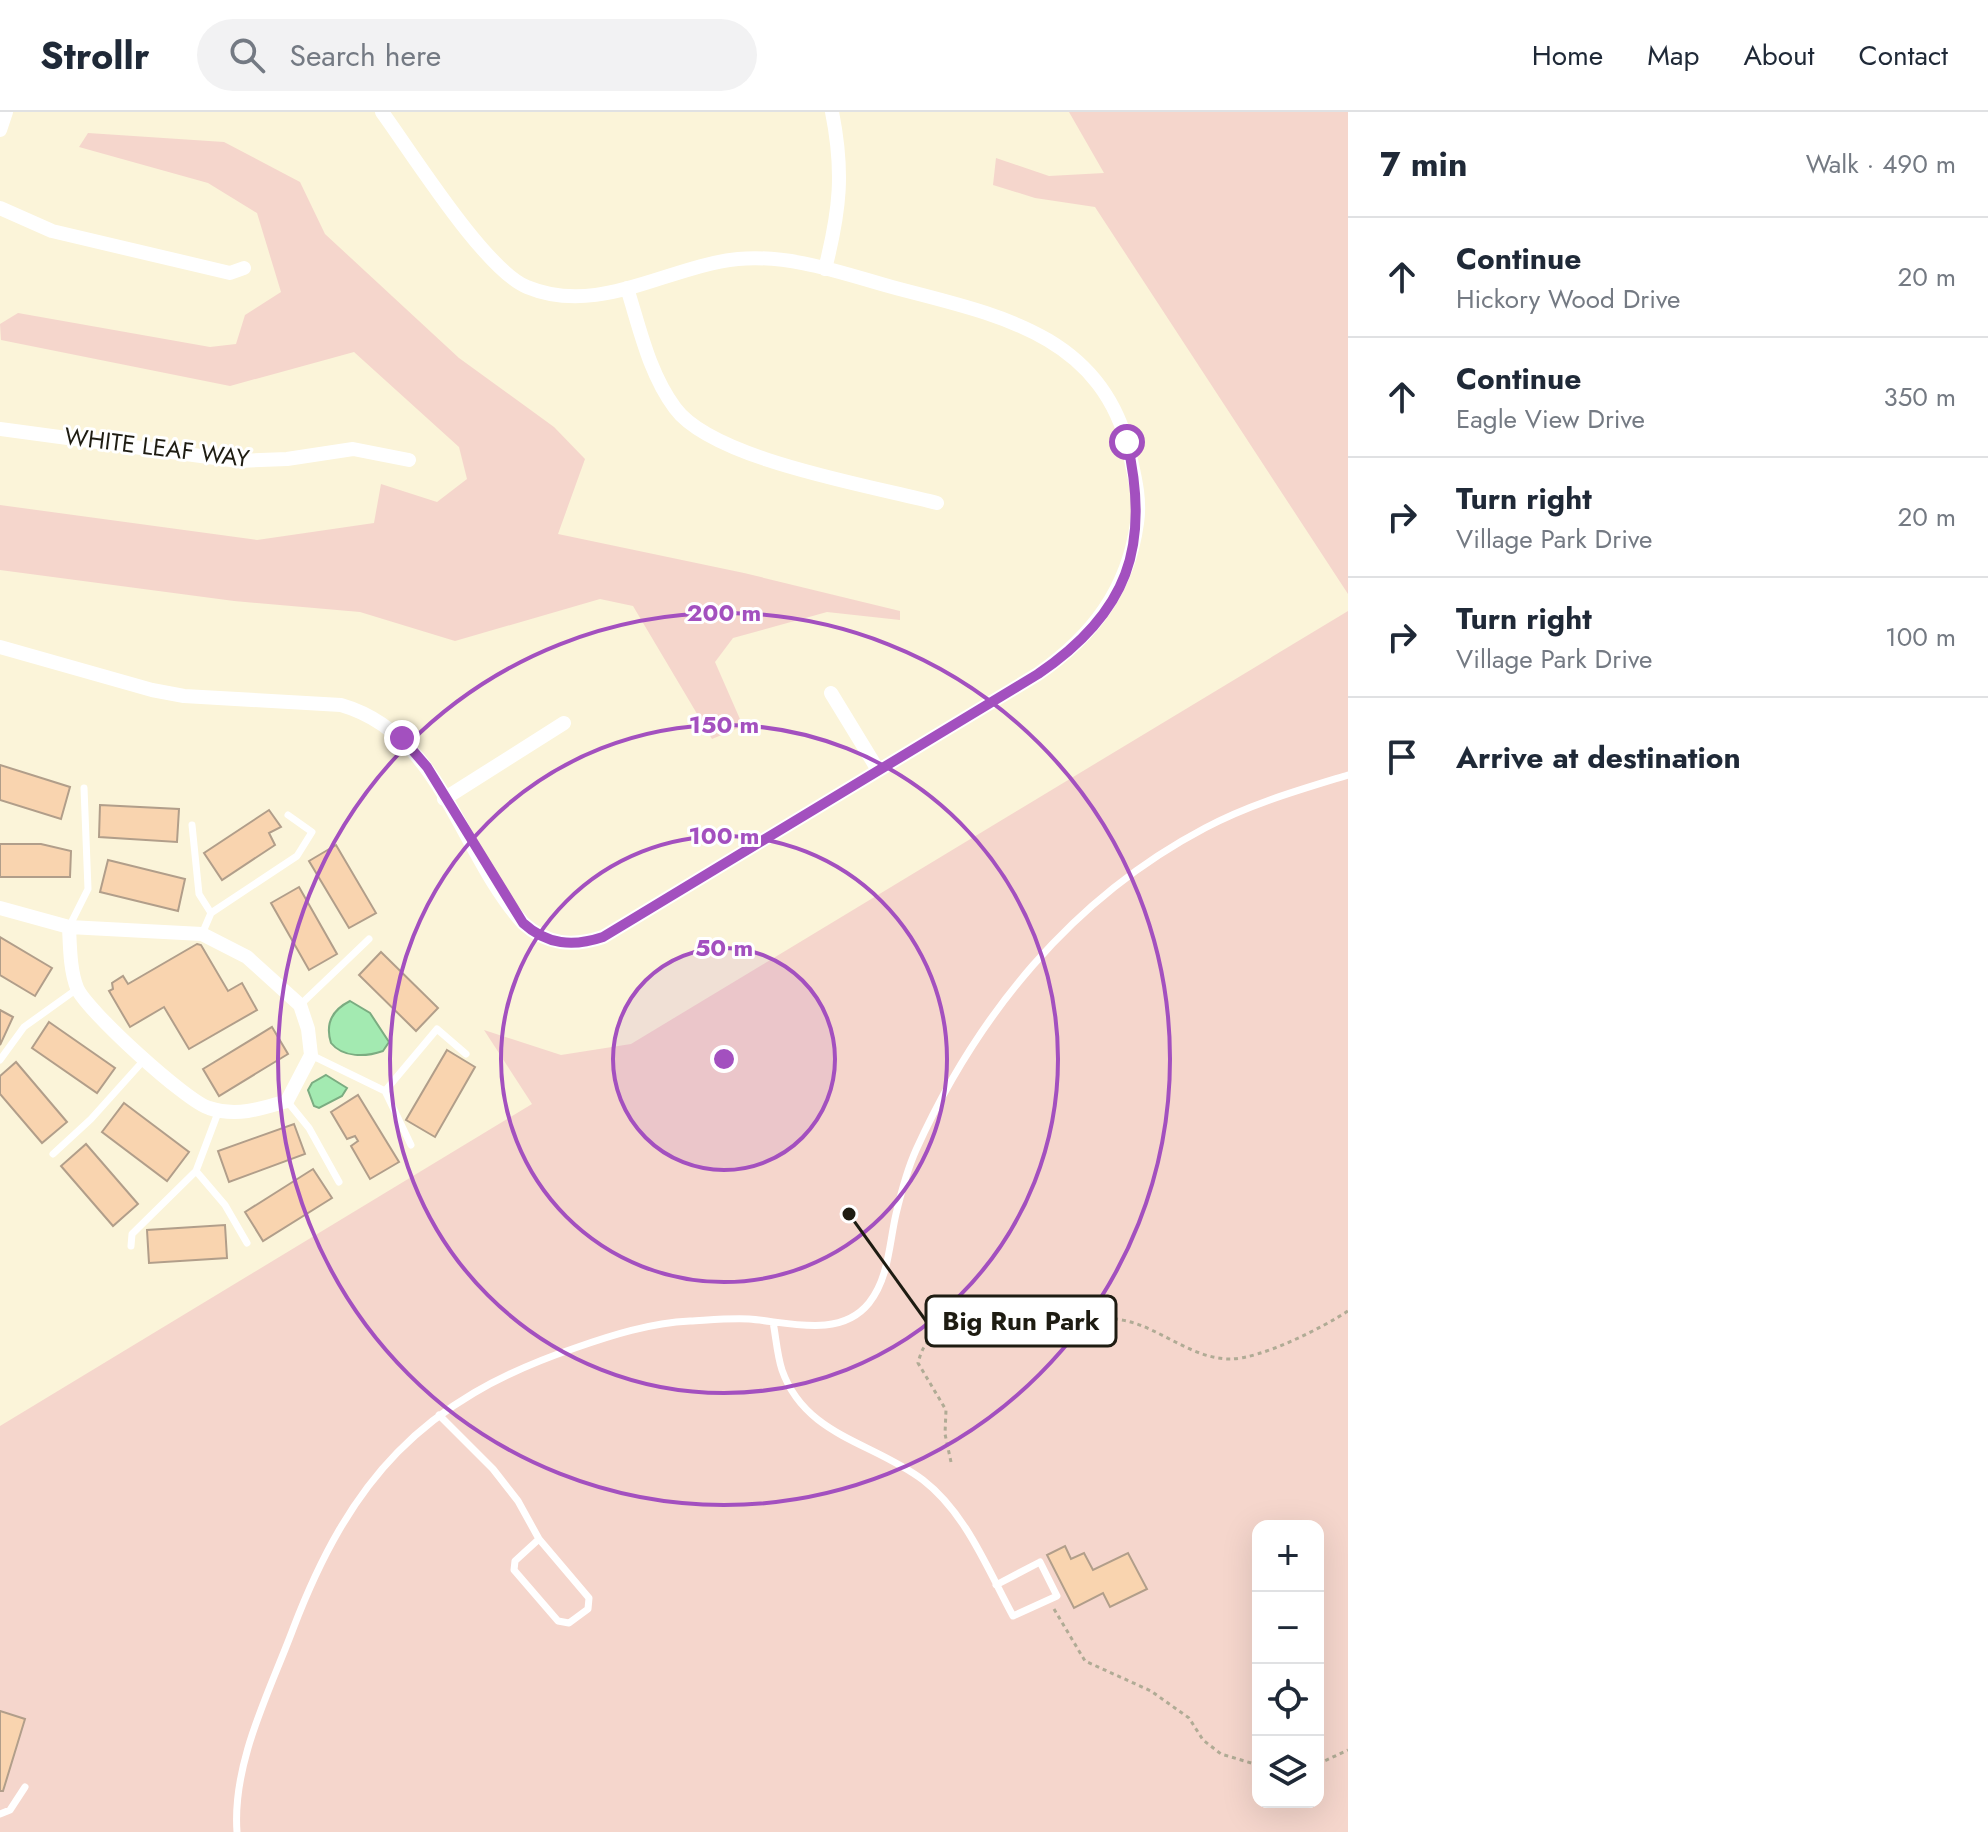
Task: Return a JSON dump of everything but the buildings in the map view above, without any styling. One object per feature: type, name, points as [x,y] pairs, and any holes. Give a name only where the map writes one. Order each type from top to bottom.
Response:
[{"type":"street","points":[[0,130],[6,112]]},
{"type":"street","points":[[0,647],[152,690],[184,696],[341,705],[380,720],[416,752],[513,911],[534,933],[563,944],[584,943],[603,937],[1038,674],[1081,640],[1115,597],[1126,572],[1139,514],[1127,442],[1106,397],[1091,375],[1049,338],[994,314],[825,269],[768,259],[739,259],[576,298],[541,292],[509,277],[485,254],[382,112]]},
{"type":"street","points":[[825,269],[839,212],[841,180],[832,112]]},
{"type":"street","points":[[0,209],[52,231],[230,273],[244,268]]},
{"type":"street","points":[[627,288],[654,373],[677,411],[703,434],[743,453],[937,503]]},
{"type":"street","name":"WHITE LEAF WAY","points":[[0,429],[238,461],[287,459],[353,449],[409,460]]},
{"type":"street","points":[[831,693],[878,770]]},
{"type":"street","points":[[444,799],[564,723]]},
{"type":"street","points":[[0,908],[69,927],[202,934],[247,957],[300,1005],[311,1055],[287,1101],[248,1113],[207,1108],[194,1099],[108,1025],[77,989],[69,927]]},
{"type":"lane","points":[[237,1832],[242,1774],[255,1731],[317,1569],[347,1516],[377,1473],[410,1438],[492,1380],[621,1332],[683,1321],[816,1326],[846,1320],[868,1304],[884,1276],[896,1213],[913,1158],[964,1054],[999,1002],[1040,956],[1145,864],[1205,828],[1263,801],[1348,775]]},
{"type":"lane","points":[[69,927],[88,889],[84,788]]},
{"type":"lane","points":[[202,934],[211,913],[297,856],[312,832],[288,815]]},
{"type":"lane","points":[[192,825],[199,894],[211,913]]},
{"type":"lane","points":[[300,1005],[369,939]]},
{"type":"lane","points":[[0,1060],[24,1027],[77,989]]},
{"type":"lane","points":[[385,1091],[437,1029],[466,1054]]},
{"type":"lane","points":[[311,1055],[385,1091],[411,1145]]},
{"type":"lane","points":[[53,1154],[145,1058]]},
{"type":"lane","points":[[287,1101],[309,1128],[339,1182]]},
{"type":"lane","points":[[131,1246],[132,1234],[196,1171],[219,1110]]},
{"type":"lane","points":[[196,1171],[225,1205],[247,1243]]},
{"type":"lane","points":[[773,1322],[782,1369],[805,1411],[821,1425],[923,1480],[963,1525],[1013,1616],[1057,1596],[1040,1562],[996,1585]]},
{"type":"lane","points":[[439,1415],[493,1469],[518,1501],[539,1539],[589,1598],[588,1609],[569,1623],[558,1621],[514,1570],[515,1561],[539,1539]]},
{"type":"lane","points":[[0,1814],[10,1810],[25,1787]]},
{"type":"path","points":[[951,1462],[945,1434],[946,1410],[918,1363],[921,1350],[930,1339],[947,1333],[971,1333],[1025,1322],[1091,1317],[1128,1322],[1204,1354],[1230,1359],[1257,1353],[1330,1323],[1348,1311]]},
{"type":"path","points":[[1048,1600],[1085,1661],[1151,1691],[1189,1718],[1203,1740],[1221,1754],[1252,1763]]},
{"type":"path","points":[[1324,1761],[1348,1750]]},
{"type":"shaded area","points":[[1069,112],[1348,112],[1348,594],[1095,207],[1035,198],[993,185],[996,158],[1049,176],[1104,173]]},
{"type":"shaded area","points":[[88,133],[224,142],[300,182],[325,234],[459,358],[554,427],[585,459],[558,534],[744,573],[900,611],[900,620],[827,612],[733,638],[715,662],[743,726],[712,739],[633,606],[600,599],[455,641],[360,612],[234,601],[0,570],[0,505],[257,540],[374,523],[381,484],[437,502],[467,479],[459,447],[354,352],[230,386],[1,340],[0,324],[18,313],[210,347],[236,344],[245,315],[281,292],[257,213],[208,183],[79,147]]},
{"type":"shaded area","points":[[1348,611],[1348,1832],[0,1832],[0,1426],[532,1104],[484,1030],[561,1055],[631,1044]]},
{"type":"shaded area","points":[[350,1001],[370,1013],[389,1042],[383,1051],[355,1055],[331,1043],[329,1030],[332,1018]]},
{"type":"shaded area","points":[[326,1075],[347,1088],[342,1096],[319,1108],[314,1106],[308,1090],[312,1083]]},
{"type":"place","name":"Big Run Park","points":[[849,1214]]},
{"type":"route","points":[[402,738],[427,767],[523,923],[534,933],[563,944],[584,943],[603,937],[1038,674],[1081,640],[1115,597],[1134,549],[1139,514],[1127,442]]}]
